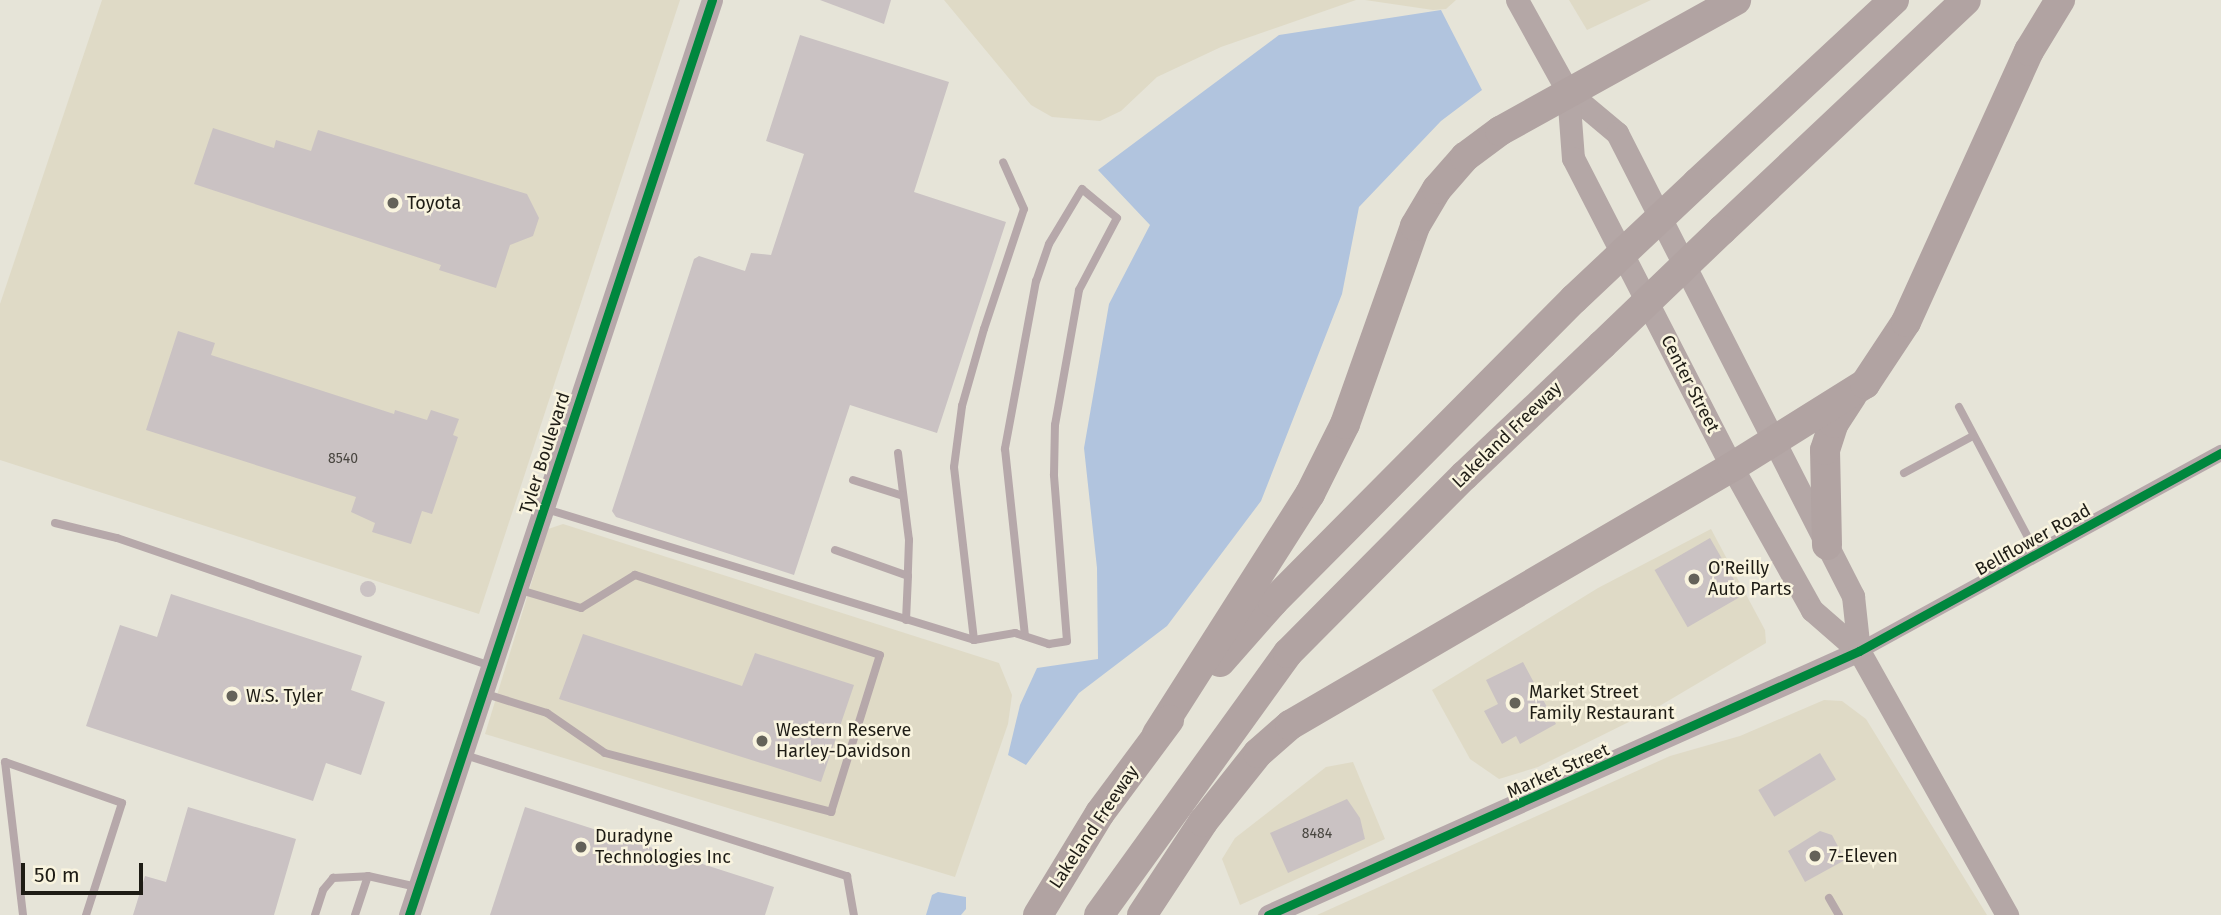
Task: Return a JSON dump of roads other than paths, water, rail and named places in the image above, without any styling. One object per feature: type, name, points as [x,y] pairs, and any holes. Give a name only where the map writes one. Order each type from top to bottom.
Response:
[{"type":"highway","points":[[1157,734],[1316,482],[1345,424],[1415,226],[1437,189],[1465,158],[1500,131],[1736,0]]},
{"type":"highway","name":"Lakeland Freeway","points":[[1038,915],[1100,813],[1157,734],[1273,602],[1574,299],[1895,0]]},
{"type":"highway","name":"Lakeland Freeway","points":[[1099,915],[1288,653],[1464,476],[1966,0]]},
{"type":"highway","points":[[1827,545],[1825,450],[1833,423],[1854,392],[1875,372],[1906,322],[2029,51],[2060,0]]},
{"type":"highway","points":[[1142,915],[1203,822],[1258,753],[1290,725],[1732,467],[1773,439],[1854,392]]},
{"type":"main road","name":"Center Street","points":[[1517,0],[1569,92],[1617,133],[1853,596],[1859,651]]},
{"type":"main road","name":"Center Street","points":[[1569,92],[1573,158],[1732,467],[1812,610],[1859,651],[2007,915]]},
{"type":"street","name":"Tyler Boulevard","points":[[408,915],[712,0]]},
{"type":"street","name":"Bellflower Road","points":[[1859,651],[2038,556],[2221,453]]},
{"type":"street","name":"Market Street","points":[[1268,915],[1859,651]]},
{"type":"lane","points":[[974,640],[954,467],[962,406],[1024,209],[1003,162]]},
{"type":"lane","points":[[544,509],[574,514],[974,640],[1015,633],[1049,645],[1067,641],[1054,475],[1055,425],[1079,290],[1116,219],[1082,190],[1049,244],[1036,281],[1005,449],[1025,636]]},
{"type":"lane","points":[[1959,407],[1971,437],[2038,556]]},
{"type":"lane","points":[[1904,474],[1971,437]]},
{"type":"lane","points":[[898,453],[908,576],[906,620]]},
{"type":"lane","points":[[853,480],[903,496]]},
{"type":"lane","points":[[55,523],[117,538],[491,666]]},
{"type":"lane","points":[[835,550],[908,576]]},
{"type":"lane","points":[[482,693],[547,713],[605,753],[831,812],[880,655],[635,575],[581,608],[517,589]]},
{"type":"lane","points":[[462,754],[847,876],[855,915]]},
{"type":"lane","points":[[23,915],[5,762],[122,803],[86,915]]},
{"type":"lane","points":[[314,915],[323,890],[333,878],[368,876],[417,887]]},
{"type":"lane","points":[[355,915],[368,876]]},
{"type":"lane","points":[[1829,898],[1839,915]]},
{"type":"water","points":[[1441,10],[1482,90],[1441,121],[1359,207],[1342,294],[1261,501],[1167,626],[1079,693],[1026,765],[1008,755],[1020,705],[1037,668],[1098,659],[1097,568],[1084,448],[1109,304],[1150,225],[1098,170],[1279,35]]},
{"type":"water","points":[[938,892],[966,897],[966,909],[961,915],[926,915],[932,895]]},
{"type":"place","name":"Toyota","points":[[393,203]]},
{"type":"place","name":"O'Reilly Auto Parts","points":[[1694,579]]},
{"type":"place","name":"W.S. Tyler","points":[[232,696]]},
{"type":"place","name":"Market Street Family Restaurant","points":[[1515,703]]},
{"type":"place","name":"Western Reserve Harley-Davidson","points":[[762,741]]},
{"type":"place","name":"Duradyne Technologies Inc","points":[[581,847]]},
{"type":"place","name":"7-Eleven","points":[[1815,856]]}]
